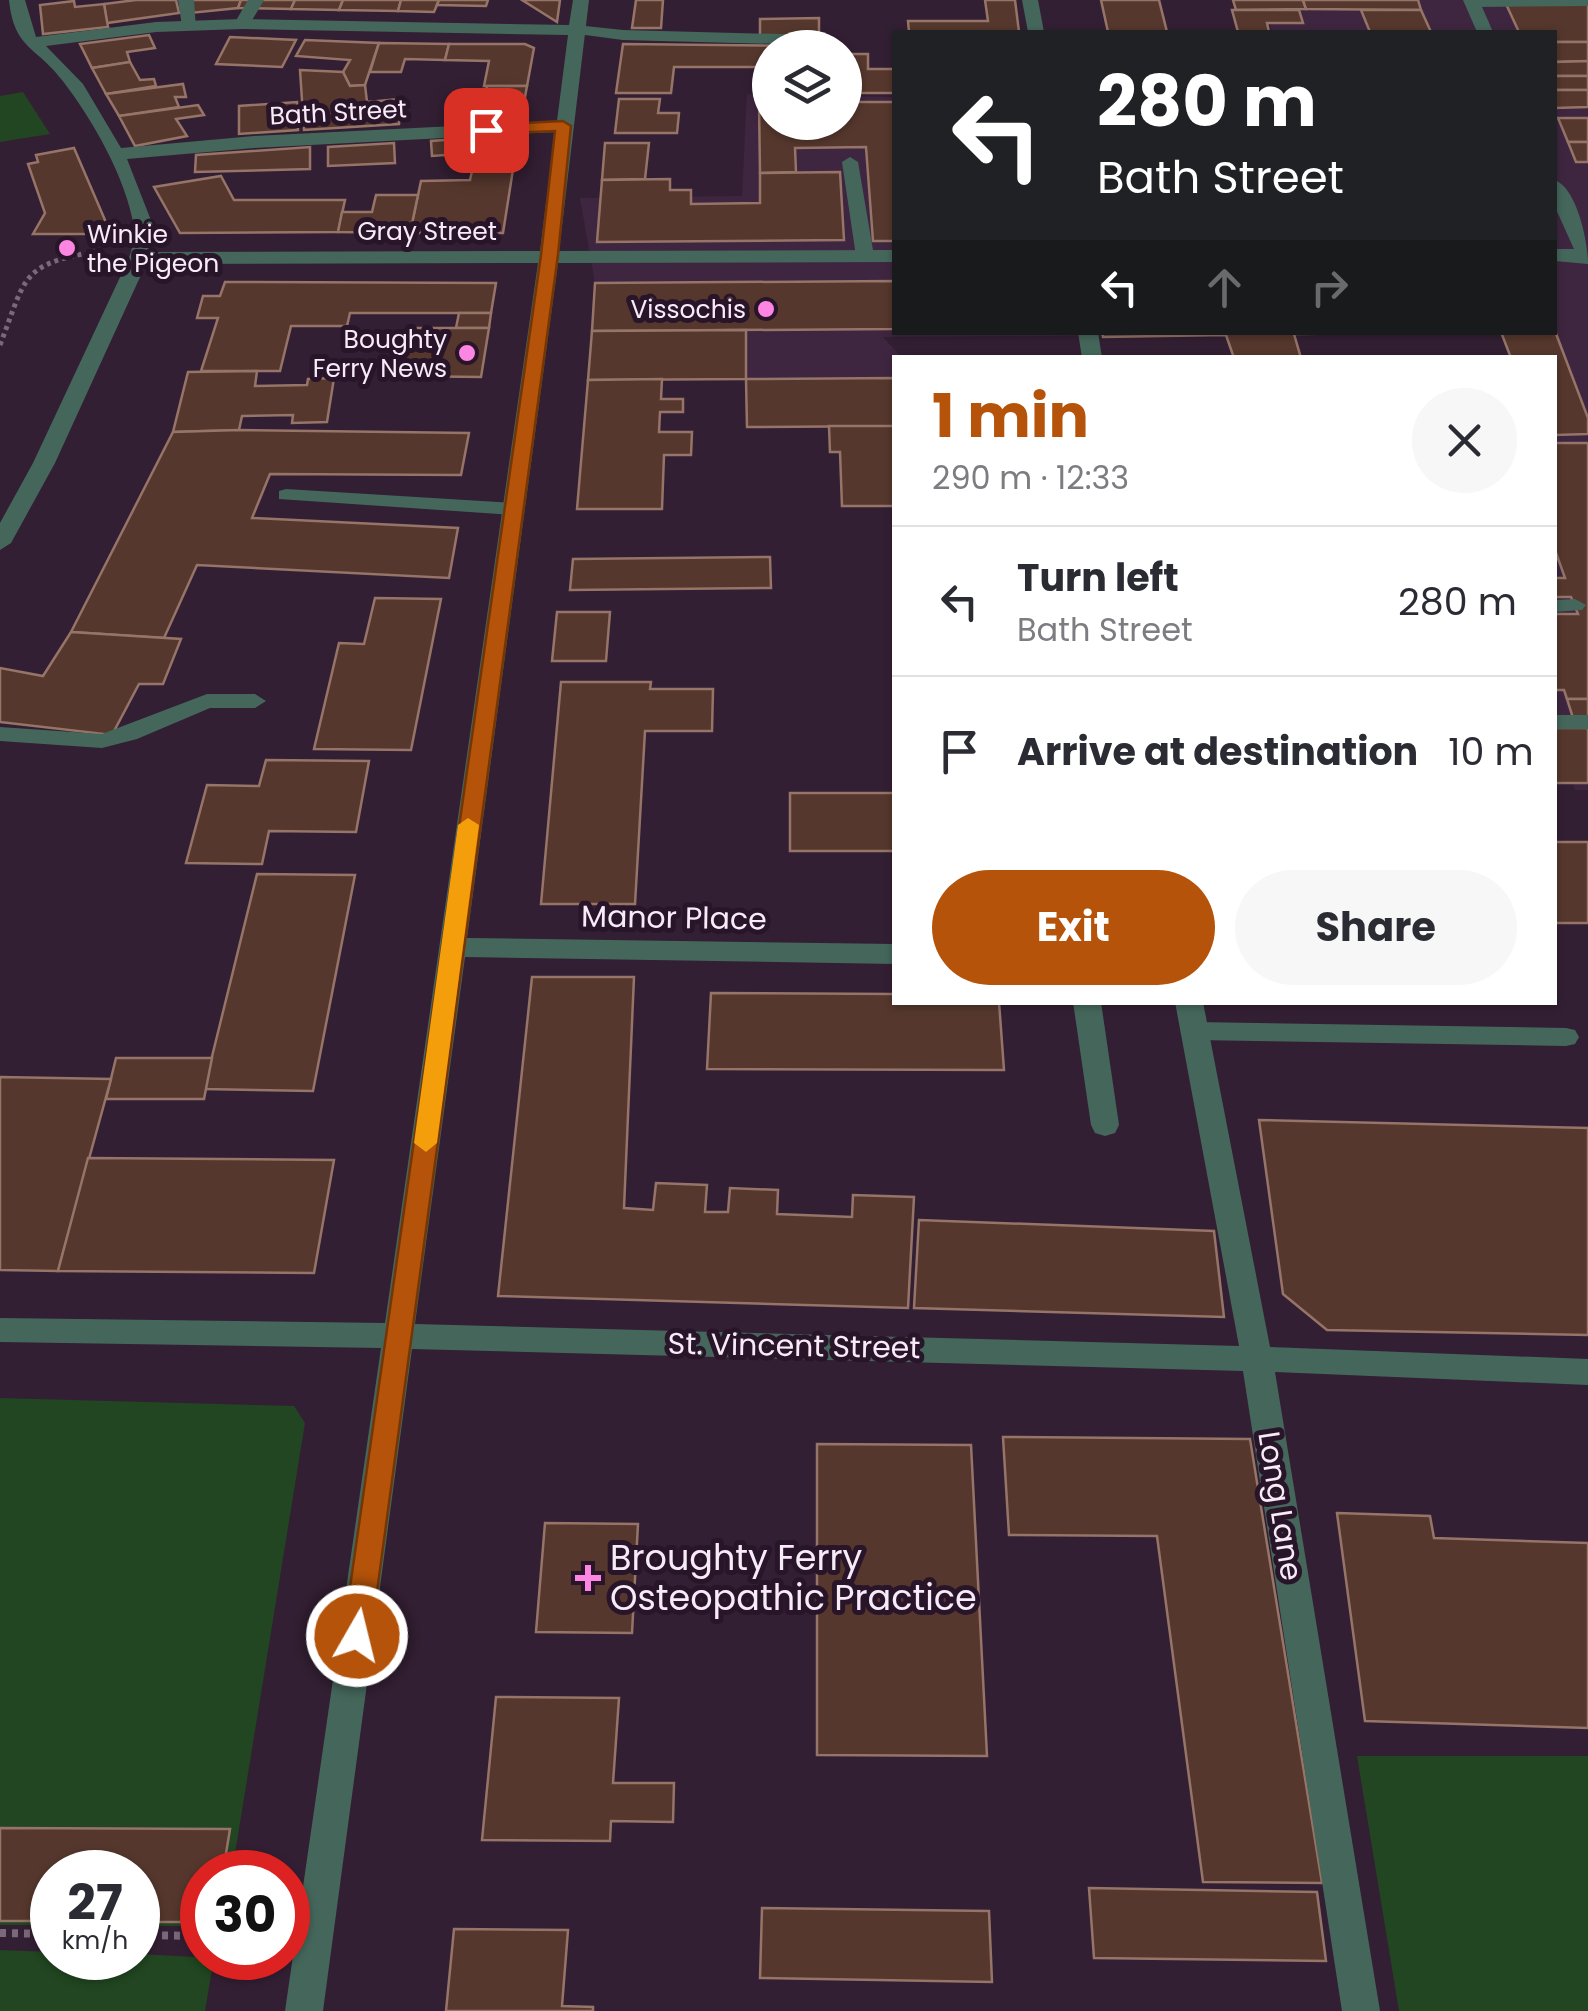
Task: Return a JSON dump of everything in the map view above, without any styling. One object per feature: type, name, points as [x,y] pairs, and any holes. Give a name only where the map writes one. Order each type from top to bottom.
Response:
[{"type":"street","points":[[0,543],[44,463],[139,258],[145,231],[115,154],[66,72],[30,44],[18,28],[16,0]]},
{"type":"street","points":[[304,2011],[550,255],[580,0]]},
{"type":"street","points":[[1030,0],[1036,30]]},
{"type":"street","points":[[1471,1],[1484,30]]},
{"type":"street","points":[[30,44],[242,24],[576,30]]},
{"type":"street","name":"Bath Street","points":[[115,154],[254,142],[563,126]]},
{"type":"street","points":[[1557,190],[1588,256],[1557,255]]},
{"type":"street","name":"Gray Street","points":[[139,258],[892,256]]},
{"type":"street","name":"Manor Place","points":[[451,947],[892,954]]},
{"type":"street","points":[[1087,1005],[1105,1125]]},
{"type":"street","name":"Long Lane","points":[[1192,1017],[1257,1358],[1361,2011]]},
{"type":"street","name":"St. Vincent Street","points":[[0,1330],[1257,1358],[1588,1372]]},
{"type":"lane","points":[[186,0],[190,26]]},
{"type":"lane","points":[[242,24],[256,0]]},
{"type":"lane","points":[[1471,1],[1588,1]]},
{"type":"lane","points":[[576,30],[752,38]]},
{"type":"lane","points":[[850,162],[865,256]]},
{"type":"lane","points":[[286,495],[513,509]]},
{"type":"lane","points":[[0,734],[102,741],[208,701],[254,700]]},
{"type":"lane","points":[[1557,722],[1588,722]]},
{"type":"lane","points":[[1192,1017],[1566,1037]]},
{"type":"path","points":[[0,345],[27,274],[53,259],[111,245]]},
{"type":"path","points":[[0,1933],[30,1934]]},
{"type":"shaded area","points":[[1262,0],[1588,0],[1588,790],[1575,790],[1557,719],[1557,355],[1510,355],[1502,335],[1557,335],[1557,30],[1271,30]]},
{"type":"shaded area","points":[[747,94],[752,94],[752,140],[862,140],[862,96],[892,97],[892,335],[1188,335],[883,337],[899,355],[892,355],[892,425],[746,379],[588,380],[595,283],[580,198],[742,196]]},
{"type":"green space","points":[[23,92],[50,134],[0,142],[0,96]]},
{"type":"green space","points":[[0,1398],[294,1406],[305,1423],[236,1850],[180,1850],[180,1926],[160,1926],[160,1850],[30,1850],[30,1925],[0,1925]]},
{"type":"green space","points":[[1357,1756],[1588,1756],[1588,2011],[1399,2011]]},
{"type":"green space","points":[[0,1950],[30,1951],[30,1980],[160,1980],[160,1955],[180,1956],[180,1980],[210,1980],[205,2011],[0,2011]]},
{"type":"building","points":[[176,0],[179,13],[107,23],[104,4]]},
{"type":"building","points":[[186,0],[241,0],[238,8],[190,13]]},
{"type":"building","points":[[241,0],[295,0],[291,9],[238,8]]},
{"type":"building","points":[[295,0],[343,0],[339,10],[291,9]]},
{"type":"building","points":[[343,0],[401,0],[398,11],[339,10]]},
{"type":"building","points":[[401,0],[439,0],[434,12],[398,11]]},
{"type":"building","points":[[439,0],[488,0],[486,6],[437,5]]},
{"type":"building","points":[[522,0],[560,0],[557,22]]},
{"type":"building","points":[[636,0],[663,0],[661,28],[632,28]]},
{"type":"building","points":[[985,0],[1015,0],[1019,30],[909,30],[908,21],[988,21]]},
{"type":"building","points":[[1101,0],[1159,0],[1166,30],[1108,30]]},
{"type":"building","points":[[1233,0],[1303,0],[1306,9],[1236,10]]},
{"type":"building","points":[[1303,0],[1418,0],[1421,10],[1306,9]]},
{"type":"building","points":[[74,1],[75,7],[104,4],[108,27],[43,34],[40,5]]},
{"type":"building","points":[[1588,3],[1588,42],[1557,42],[1557,30],[1518,30],[1506,4]]},
{"type":"building","points":[[1232,10],[1299,10],[1303,23],[1267,23],[1269,30],[1237,30]]},
{"type":"building","points":[[1361,10],[1421,10],[1430,30],[1369,30]]},
{"type":"building","points":[[819,18],[819,30],[760,30],[760,19]]},
{"type":"building","points":[[149,35],[155,48],[127,52],[130,62],[92,68],[80,44]]},
{"type":"building","points":[[230,37],[296,40],[282,67],[216,64]]},
{"type":"building","points":[[305,40],[379,43],[365,85],[350,86],[343,72],[350,60],[296,56]]},
{"type":"building","points":[[1557,42],[1588,42],[1588,61],[1557,62]]},
{"type":"building","points":[[379,43],[449,44],[445,60],[405,59],[401,72],[370,72]]},
{"type":"building","points":[[449,44],[525,44],[534,48],[527,86],[484,86],[489,61],[445,60]]},
{"type":"building","points":[[623,44],[752,45],[752,67],[674,67],[671,93],[616,93]]},
{"type":"building","points":[[862,54],[868,54],[868,69],[892,69],[892,93],[862,93]]},
{"type":"building","points":[[1588,61],[1588,76],[1557,76],[1557,62]]},
{"type":"building","points":[[130,62],[140,80],[154,79],[156,86],[106,94],[92,68]]},
{"type":"building","points":[[300,70],[343,72],[350,86],[365,85],[367,102],[401,99],[399,124],[304,130]]},
{"type":"building","points":[[1557,76],[1588,76],[1588,90],[1557,90]]},
{"type":"building","points":[[183,84],[186,97],[175,97],[179,107],[119,116],[106,94]]},
{"type":"building","points":[[487,86],[527,86],[521,119],[480,120]]},
{"type":"building","points":[[1557,90],[1588,90],[1588,107],[1557,108]]},
{"type":"building","points":[[619,99],[660,99],[658,113],[679,113],[677,133],[615,133]]},
{"type":"building","points":[[297,102],[298,130],[239,134],[239,106]]},
{"type":"building","points":[[862,102],[892,102],[892,241],[873,241],[866,147],[795,148],[796,172],[760,173],[760,140],[862,140]]},
{"type":"building","points":[[198,105],[204,115],[176,119],[187,136],[135,146],[119,116]]},
{"type":"building","points":[[1558,118],[1588,118],[1588,142],[1568,142]]},
{"type":"building","points":[[517,135],[514,163],[459,163],[460,154],[432,156],[431,141]]},
{"type":"building","points":[[1568,142],[1588,142],[1588,162],[1576,162]]},
{"type":"building","points":[[394,143],[395,163],[328,166],[328,147]]},
{"type":"building","points":[[605,143],[649,143],[645,179],[602,180]]},
{"type":"building","points":[[310,147],[310,169],[195,172],[196,155]]},
{"type":"building","points":[[74,148],[111,234],[33,234],[45,213],[28,164],[38,162],[36,155]]},
{"type":"building","points":[[474,162],[514,163],[503,233],[410,233],[421,181],[470,180]]},
{"type":"building","points":[[840,172],[844,240],[597,242],[602,180],[670,179],[670,190],[691,190],[691,204],[760,203],[760,173]]},
{"type":"building","points":[[221,176],[234,200],[345,200],[338,232],[180,233],[154,187]]},
{"type":"building","points":[[376,195],[418,195],[410,233],[338,232],[342,212],[372,212]]},
{"type":"building","points":[[892,281],[892,329],[592,331],[595,283]]},
{"type":"building","points":[[225,282],[496,283],[491,313],[350,313],[347,326],[291,326],[280,371],[201,371],[218,318],[197,318],[203,296],[220,296]]},
{"type":"building","points":[[459,313],[491,313],[489,328],[456,328]]},
{"type":"building","points":[[411,328],[489,328],[481,377],[401,376]]},
{"type":"building","points":[[746,330],[746,379],[588,380],[592,331]]},
{"type":"building","points":[[1103,335],[1226,335],[1103,337]]},
{"type":"building","points":[[1226,335],[1294,335],[1300,355],[1233,355]]},
{"type":"building","points":[[1502,335],[1557,335],[1588,418],[1588,434],[1557,435],[1557,355],[1510,355]]},
{"type":"building","points":[[257,371],[255,386],[307,385],[308,379],[334,378],[327,422],[292,423],[293,415],[242,416],[239,430],[173,432],[188,372]]},
{"type":"building","points":[[892,378],[892,426],[747,427],[746,379]]},
{"type":"building","points":[[662,379],[661,399],[683,399],[683,412],[660,412],[659,432],[692,432],[691,455],[664,455],[662,509],[577,509],[588,380]]},
{"type":"building","points":[[829,426],[892,426],[892,506],[842,506],[840,452],[830,452]]},
{"type":"building","points":[[173,432],[469,433],[461,475],[270,474],[252,518],[458,528],[449,578],[197,565],[164,638],[71,632]]},
{"type":"building","points":[[1557,443],[1588,443],[1588,699],[1567,699],[1564,690],[1557,690],[1557,614],[1578,614],[1571,597],[1557,597],[1557,578],[1565,578],[1557,556]]},
{"type":"building","points":[[770,557],[771,588],[570,590],[573,559]]},
{"type":"building","points":[[375,598],[441,599],[411,750],[314,749],[339,643],[364,644]]},
{"type":"building","points":[[557,612],[610,612],[606,661],[552,661]]},
{"type":"building","points":[[71,632],[181,639],[163,684],[139,684],[112,735],[0,722],[0,668],[43,676]]},
{"type":"building","points":[[561,682],[651,682],[650,689],[713,689],[712,731],[645,731],[635,904],[541,904]]},
{"type":"building","points":[[1567,699],[1588,699],[1588,718],[1573,718]]},
{"type":"building","points":[[1557,728],[1588,728],[1588,783],[1557,783]]},
{"type":"building","points":[[266,760],[369,761],[356,832],[269,831],[262,864],[186,863],[207,785],[259,786]]},
{"type":"building","points":[[790,793],[892,793],[892,851],[790,851]]},
{"type":"building","points":[[1557,842],[1588,842],[1588,923],[1557,923]]},
{"type":"building","points":[[257,874],[355,875],[313,1091],[204,1089]]},
{"type":"building","points":[[532,977],[634,977],[624,1208],[653,1210],[656,1183],[707,1185],[705,1212],[728,1212],[730,1188],[778,1190],[777,1214],[852,1217],[853,1195],[914,1197],[908,1308],[498,1296]]},
{"type":"building","points":[[711,993],[892,994],[892,1005],[999,1005],[1004,1070],[707,1069]]},
{"type":"building","points":[[116,1058],[212,1058],[204,1099],[106,1099]]},
{"type":"building","points":[[0,1077],[111,1079],[58,1271],[0,1270]]},
{"type":"building","points":[[1259,1120],[1588,1128],[1588,1335],[1327,1330],[1283,1294]]},
{"type":"building","points":[[88,1158],[334,1160],[314,1273],[58,1271]]},
{"type":"building","points":[[919,1220],[1214,1231],[1224,1317],[914,1308]]},
{"type":"building","points":[[1003,1437],[1250,1439],[1322,1883],[1203,1882],[1157,1536],[1009,1535]]},
{"type":"building","points":[[817,1444],[971,1445],[987,1756],[817,1755]]},
{"type":"building","points":[[1337,1513],[1430,1516],[1434,1538],[1588,1543],[1588,1728],[1365,1721]]},
{"type":"building","name":"Broughty Ferry Osteopathic Practice","points":[[545,1523],[638,1524],[632,1633],[536,1632]]},
{"type":"building","points":[[496,1697],[619,1698],[613,1783],[674,1783],[673,1822],[611,1821],[610,1841],[482,1840]]},
{"type":"building","points":[[0,1828],[230,1829],[227,1850],[180,1850],[180,1922],[160,1922],[160,1850],[30,1850],[30,1921],[0,1921]]},
{"type":"building","points":[[1089,1888],[1317,1892],[1326,1961],[1094,1958]]},
{"type":"building","points":[[762,1908],[989,1911],[992,1982],[760,1978]]},
{"type":"building","points":[[454,1929],[568,1930],[562,2006],[593,2007],[593,2011],[446,2011]]},
{"type":"slow traffic","points":[[426,1143],[468,825]]},
{"type":"place","name":"Winkie the Pigeon","points":[[67,248]]},
{"type":"place","name":"Vissochis","points":[[766,309]]},
{"type":"place","name":"Boughty Ferry News","points":[[467,353]]},
{"type":"place","name":"Broughty Ferry Osteopathic Practice","points":[[588,1578]]},
{"type":"route","points":[[357,1636],[550,255],[563,126],[486,130]]}]
